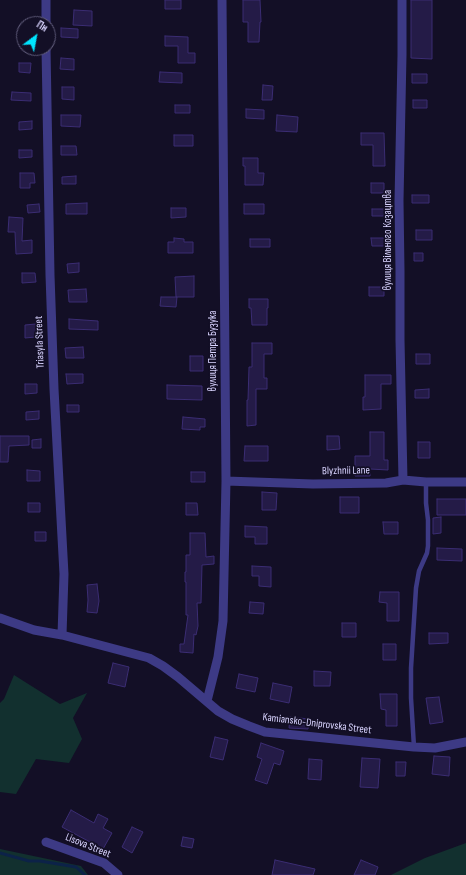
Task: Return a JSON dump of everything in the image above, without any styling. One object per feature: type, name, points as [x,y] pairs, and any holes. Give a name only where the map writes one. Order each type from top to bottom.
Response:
[{"type":"street","points":[[46,0],[46,16]]},
{"type":"street","name":"вулиця Петра Бузука","points":[[207,701],[218,657],[223,621],[226,481],[222,0]]},
{"type":"street","name":"вулиця Вільного Козацтва","points":[[402,0],[399,201],[403,480]]},
{"type":"street","name":"Triasyla Street","points":[[46,56],[50,290],[64,574],[62,636]]},
{"type":"street","name":"Blyzhnii Lane","points":[[226,481],[313,484],[386,482],[403,480],[426,482],[466,482]]},
{"type":"street","name":"Kamiansko-Dniprovska Street","points":[[0,618],[34,630],[149,658],[163,666],[218,711],[232,719],[265,732],[414,747],[436,748],[466,742]]},
{"type":"street","name":"Lisova Street","points":[[46,842],[104,863],[118,875]]},
{"type":"lane","points":[[414,747],[411,668],[416,588],[419,571],[427,553],[428,546],[426,482]]},
{"type":"green space","points":[[14,675],[60,704],[87,693],[73,718],[82,739],[69,763],[36,759],[16,794],[0,792],[0,703],[4,699]]},
{"type":"green space","points":[[466,843],[466,875],[391,875],[425,858]]},
{"type":"green space","points":[[0,849],[81,866],[88,875],[0,875]]},
{"type":"building","points":[[165,0],[181,0],[181,9],[165,9]]},
{"type":"building","points":[[243,0],[260,0],[261,22],[259,42],[248,42],[248,22],[243,22]]},
{"type":"building","points":[[411,0],[432,0],[432,59],[411,58]]},
{"type":"building","points":[[74,10],[92,11],[92,26],[73,25]]},
{"type":"building","points":[[61,28],[78,29],[78,38],[61,37]]},
{"type":"building","points":[[165,36],[188,37],[188,53],[195,53],[195,63],[178,63],[178,46],[165,46]]},
{"type":"building","points":[[61,58],[74,59],[74,70],[60,69]]},
{"type":"building","points":[[19,63],[31,63],[30,73],[19,72]]},
{"type":"building","points":[[160,72],[182,73],[182,83],[159,82]]},
{"type":"building","points":[[412,74],[427,74],[427,83],[412,83]]},
{"type":"building","points":[[263,85],[273,86],[272,100],[262,100]]},
{"type":"building","points":[[62,87],[74,87],[74,100],[62,99]]},
{"type":"building","points":[[12,92],[31,93],[31,101],[11,100]]},
{"type":"building","points":[[413,100],[427,100],[427,108],[413,108]]},
{"type":"building","points":[[175,105],[190,105],[190,113],[175,113]]},
{"type":"building","points":[[246,109],[264,110],[264,119],[246,118]]},
{"type":"building","points":[[61,115],[81,115],[80,127],[61,126]]},
{"type":"building","points":[[277,115],[298,117],[297,132],[276,131]]},
{"type":"building","points":[[32,121],[32,129],[19,130],[19,122]]},
{"type":"building","points":[[361,133],[384,133],[385,166],[373,166],[373,145],[361,145]]},
{"type":"building","points":[[174,135],[193,135],[193,146],[174,146]]},
{"type":"building","points":[[61,146],[76,146],[77,155],[61,155]]},
{"type":"building","points":[[19,150],[32,150],[32,157],[19,158]]},
{"type":"building","points":[[243,158],[258,158],[258,173],[264,173],[263,185],[245,185],[245,166],[243,166]]},
{"type":"building","points":[[20,173],[34,173],[35,183],[30,183],[30,188],[20,188]]},
{"type":"building","points":[[76,176],[76,184],[62,184],[62,177]]},
{"type":"building","points":[[371,183],[384,183],[384,193],[371,193]]},
{"type":"building","points":[[412,195],[429,195],[429,203],[412,203]]},
{"type":"building","points":[[87,203],[87,214],[66,214],[66,204]]},
{"type":"building","points":[[39,204],[40,212],[28,213],[27,205]]},
{"type":"building","points":[[244,204],[264,204],[264,214],[244,214]]},
{"type":"building","points":[[171,208],[186,208],[186,217],[171,218]]},
{"type":"building","points":[[372,209],[385,209],[385,216],[372,216]]},
{"type":"building","points":[[9,217],[23,218],[22,241],[32,240],[32,253],[16,254],[15,232],[8,232]]},
{"type":"building","points":[[416,230],[432,230],[432,240],[416,240]]},
{"type":"building","points":[[174,238],[184,239],[184,242],[193,242],[193,253],[168,253],[168,242],[174,242]]},
{"type":"building","points":[[371,238],[385,238],[385,246],[372,246]]},
{"type":"building","points":[[250,239],[270,239],[270,247],[250,247]]},
{"type":"building","points":[[414,253],[423,253],[423,261],[414,261]]},
{"type":"building","points":[[79,263],[79,272],[68,273],[67,264]]},
{"type":"building","points":[[22,273],[35,273],[36,282],[22,283]]},
{"type":"building","points":[[194,276],[194,297],[176,297],[175,277]]},
{"type":"building","points":[[369,287],[384,287],[384,296],[369,296]]},
{"type":"building","points":[[86,289],[87,302],[69,302],[68,290]]},
{"type":"building","points":[[161,297],[177,297],[176,307],[160,306]]},
{"type":"building","points":[[249,299],[268,299],[267,325],[252,325]]},
{"type":"building","points":[[69,319],[98,321],[98,330],[69,329]]},
{"type":"building","points":[[36,324],[36,337],[25,338],[25,325]]},
{"type":"building","points":[[252,343],[272,343],[272,354],[264,354],[264,378],[267,378],[267,389],[256,389],[256,425],[247,426],[247,400],[249,367],[252,367]]},
{"type":"building","points":[[83,347],[84,358],[66,358],[65,348]]},
{"type":"building","points":[[416,354],[430,354],[430,364],[416,364]]},
{"type":"building","points":[[190,356],[203,356],[203,371],[190,371]]},
{"type":"building","points":[[66,374],[83,374],[83,383],[67,384]]},
{"type":"building","points":[[365,375],[391,375],[391,384],[381,384],[381,409],[363,410],[363,397],[365,397]]},
{"type":"building","points":[[25,384],[37,384],[37,393],[25,394]]},
{"type":"building","points":[[167,385],[202,386],[202,400],[167,399]]},
{"type":"building","points":[[429,389],[429,398],[415,398],[415,390]]},
{"type":"building","points":[[67,405],[79,405],[79,412],[67,412]]},
{"type":"building","points":[[39,411],[39,419],[26,420],[26,412]]},
{"type":"building","points":[[183,417],[205,419],[205,427],[200,427],[200,430],[182,429]]},
{"type":"building","points":[[370,432],[384,432],[384,460],[388,460],[388,470],[370,469],[370,476],[355,476],[355,456],[370,456]]},
{"type":"building","points":[[0,436],[29,436],[29,445],[9,446],[8,462],[0,462]]},
{"type":"building","points":[[327,436],[339,436],[340,449],[327,450]]},
{"type":"building","points":[[41,439],[41,448],[32,448],[32,440]]},
{"type":"building","points":[[418,442],[430,442],[430,458],[418,458]]},
{"type":"building","points":[[245,446],[268,446],[268,461],[244,461]]},
{"type":"building","points":[[27,470],[40,471],[40,481],[27,481]]},
{"type":"building","points":[[191,472],[205,472],[205,482],[191,482]]},
{"type":"building","points":[[262,492],[277,493],[276,510],[262,510]]},
{"type":"building","points":[[340,497],[359,497],[359,513],[340,513]]},
{"type":"building","points":[[437,499],[466,499],[466,515],[437,515]]},
{"type":"building","points":[[28,503],[40,503],[40,512],[28,512]]},
{"type":"building","points":[[186,503],[197,503],[198,515],[186,515]]},
{"type":"building","points":[[441,517],[441,533],[433,534],[433,518]]},
{"type":"building","points":[[383,522],[398,522],[398,534],[384,534]]},
{"type":"building","points":[[245,526],[267,527],[267,544],[255,544],[255,537],[245,537]]},
{"type":"building","points":[[35,532],[46,532],[46,541],[35,541]]},
{"type":"building","points":[[190,533],[205,533],[206,557],[214,556],[214,564],[202,565],[201,603],[197,603],[198,626],[196,635],[194,634],[193,653],[180,652],[180,644],[184,644],[188,615],[186,615],[185,572],[186,555],[190,555]]},
{"type":"building","points":[[437,548],[462,549],[462,561],[437,560]]},
{"type":"building","points":[[252,566],[271,567],[271,587],[259,586],[259,576],[252,576]]},
{"type":"building","points":[[97,584],[99,601],[97,613],[87,612],[87,585]]},
{"type":"building","points":[[380,592],[399,592],[399,621],[387,621],[387,603],[379,602]]},
{"type":"building","points":[[250,602],[264,603],[263,614],[249,613]]},
{"type":"building","points":[[342,623],[356,623],[356,637],[342,637]]},
{"type":"building","points":[[429,633],[448,633],[448,643],[429,644]]},
{"type":"building","points":[[383,644],[396,644],[396,660],[383,660]]},
{"type":"building","points":[[113,663],[129,667],[125,687],[108,683]]},
{"type":"building","points":[[314,671],[331,672],[330,686],[314,686]]},
{"type":"building","points":[[239,674],[258,678],[255,692],[236,688]]},
{"type":"building","points":[[273,683],[292,687],[289,703],[270,699]]},
{"type":"building","points":[[380,694],[397,694],[397,726],[386,726],[386,710],[381,709]]},
{"type":"building","points":[[439,697],[443,722],[430,724],[426,698]]},
{"type":"building","points":[[290,717],[309,719],[308,729],[289,728]]},
{"type":"building","points":[[215,737],[228,740],[223,760],[210,757]]},
{"type":"building","points":[[261,743],[284,751],[280,765],[274,763],[267,784],[255,780],[262,759],[257,757]]},
{"type":"building","points":[[434,756],[450,757],[449,776],[432,774]]},
{"type":"building","points":[[362,758],[380,759],[378,788],[360,787]]},
{"type":"building","points":[[309,759],[322,760],[321,780],[308,779]]},
{"type":"building","points":[[396,762],[406,762],[405,776],[396,776]]},
{"type":"building","points":[[71,810],[94,823],[98,814],[108,819],[103,828],[112,833],[103,849],[62,827]]},
{"type":"building","points":[[132,827],[143,832],[132,853],[122,847]]},
{"type":"building","points":[[183,837],[194,839],[192,848],[181,846]]},
{"type":"building","points":[[275,860],[315,869],[313,875],[272,875]]},
{"type":"building","points":[[361,860],[378,867],[375,875],[354,875]]},
{"type":"waterway","points":[[0,853],[29,861],[40,861],[76,867],[85,875]]}]
